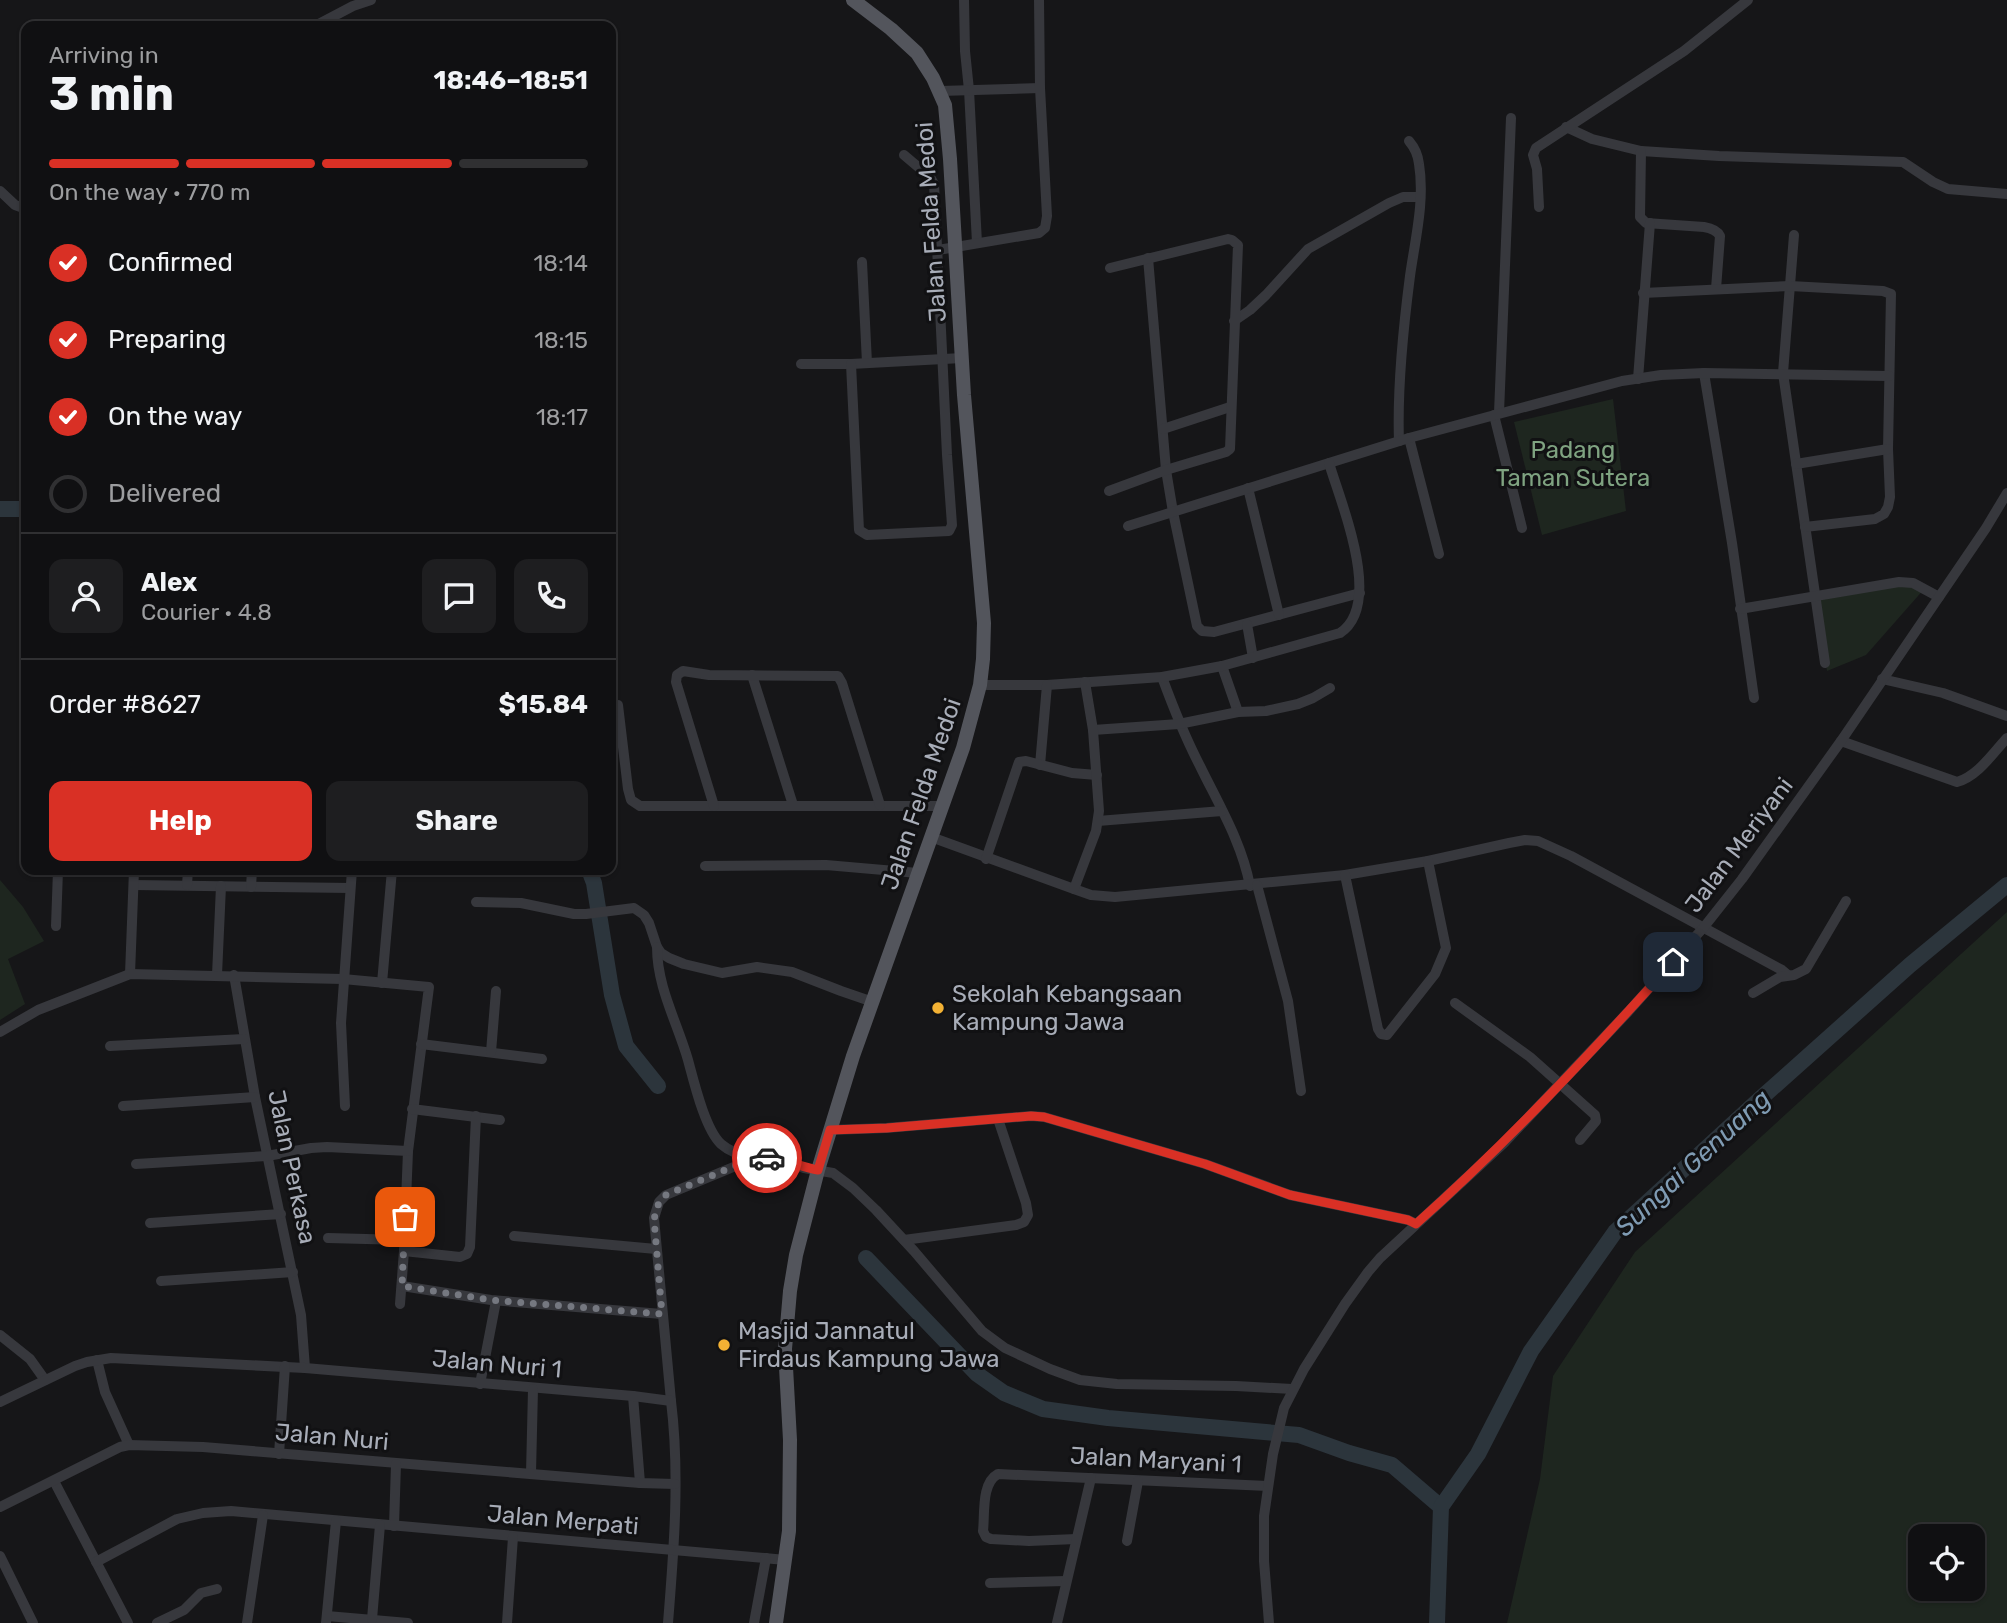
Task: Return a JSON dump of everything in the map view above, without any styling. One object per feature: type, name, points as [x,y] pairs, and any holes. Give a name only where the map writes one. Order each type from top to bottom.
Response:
[{"type":"main road","name":"Jalan Felda Medoi","points":[[776,1623],[786,1560],[790,1497],[785,1349],[796,1255],[818,1170],[853,1056],[940,806],[955,773],[980,685],[983,659],[984,623],[962,358],[947,118],[940,91],[910,46],[853,0]]},
{"type":"street","points":[[324,21],[370,0]]},
{"type":"street","points":[[964,0],[977,243]]},
{"type":"street","points":[[938,250],[1041,232],[1045,228],[1047,216],[1040,88],[1039,0]]},
{"type":"street","points":[[1539,207],[1537,170],[1533,155],[1541,144],[1684,51],[1748,0]]},
{"type":"street","points":[[940,91],[1040,88]]},
{"type":"street","points":[[1511,118],[1497,414],[1522,528]]},
{"type":"street","points":[[1566,127],[1592,139],[1641,151],[1903,162],[1948,189],[2007,194]]},
{"type":"street","points":[[1409,141],[1415,147],[1419,163],[1420,197],[1404,337],[1398,422],[1439,554]]},
{"type":"street","points":[[1641,151],[1639,209],[1643,221],[1704,227],[1718,233],[1720,236],[1716,289]]},
{"type":"street","points":[[851,364],[859,530],[867,535],[951,530],[933,181],[904,155]]},
{"type":"street","points":[[0,191],[21,207]]},
{"type":"street","points":[[1234,321],[1251,310],[1308,249],[1389,203],[1402,197],[1420,197]]},
{"type":"street","points":[[1638,379],[1650,223]]},
{"type":"street","points":[[1794,235],[1783,373],[1825,663]]},
{"type":"street","points":[[1109,491],[1228,451],[1238,250],[1236,242],[1228,239],[1110,268]]},
{"type":"street","points":[[1148,258],[1166,470],[1197,626],[1202,631],[1210,632],[1360,593]]},
{"type":"street","points":[[862,262],[867,363]]},
{"type":"street","points":[[1643,293],[1790,286],[1889,292],[1892,299],[1889,333],[1888,507],[1884,514],[1875,519],[1805,527]]},
{"type":"street","points":[[801,364],[962,358]]},
{"type":"street","points":[[1128,526],[1404,440],[1638,379],[1704,373],[1889,376]]},
{"type":"street","points":[[1704,373],[1754,698]]},
{"type":"street","points":[[1163,429],[1230,407]]},
{"type":"street","points":[[1796,464],[1888,449]]},
{"type":"street","points":[[980,685],[1047,685],[1162,677],[1222,666],[1340,633],[1354,618],[1360,593],[1356,552],[1329,463]]},
{"type":"street","points":[[1248,488],[1279,615]]},
{"type":"street","name":"Jalan Meriyani","points":[[1269,1623],[1263,1533],[1273,1454],[1284,1408],[1293,1389],[1345,1304],[1368,1272],[1473,1173],[1628,1012],[1704,927],[1742,879],[1841,741],[2007,494]]},
{"type":"street","points":[[1740,609],[1906,582],[1919,585],[1939,597]]},
{"type":"street","points":[[1247,624],[1253,658]]},
{"type":"street","points":[[1222,666],[1238,712]]},
{"type":"street","points":[[714,806],[676,678],[683,671],[709,675],[833,675],[840,678],[880,805]]},
{"type":"street","points":[[752,676],[793,805]]},
{"type":"street","points":[[1162,677],[1179,723],[1239,846],[1253,885],[1288,1001],[1301,1091]]},
{"type":"street","points":[[1882,679],[1943,693],[2007,716]]},
{"type":"street","points":[[1074,889],[1099,811],[1093,730],[1085,682]]},
{"type":"street","points":[[1040,765],[1047,685]]},
{"type":"street","points":[[1093,730],[1179,723],[1238,712],[1266,710],[1298,704],[1330,688]]},
{"type":"street","points":[[618,705],[628,789],[633,803],[646,807],[940,806]]},
{"type":"street","points":[[1841,741],[1957,782],[1974,773],[2007,738]]},
{"type":"street","points":[[986,859],[1016,765],[1022,761],[1072,773],[1097,775]]},
{"type":"street","points":[[1098,821],[1222,811]]},
{"type":"street","points":[[931,837],[1091,895],[1115,897],[1345,875],[1525,840],[1538,841],[1704,927],[1788,975]]},
{"type":"street","points":[[1345,875],[1378,1029],[1381,1034],[1387,1035],[1435,974],[1447,948],[1428,861]]},
{"type":"street","points":[[705,866],[826,865],[918,873]]},
{"type":"street","points":[[56,926],[58,875]]},
{"type":"street","points":[[130,974],[134,875]]},
{"type":"street","points":[[187,885],[188,875]]},
{"type":"street","points":[[251,887],[252,875]]},
{"type":"street","points":[[345,1106],[341,1023],[351,875]]},
{"type":"street","points":[[382,983],[392,875]]},
{"type":"street","points":[[134,885],[350,888]]},
{"type":"street","points":[[218,975],[221,886]]},
{"type":"street","points":[[1753,992],[1768,983],[1806,969],[1846,901]]},
{"type":"street","points":[[477,902],[521,903],[574,914],[634,908],[644,915],[649,923],[661,953],[684,964],[722,973],[769,967],[792,972],[873,1002]]},
{"type":"street","points":[[657,947],[657,964],[663,988],[696,1094],[714,1135],[721,1144],[732,1152],[755,1158],[777,1158],[804,1168],[833,1173],[844,1180],[904,1240],[982,1331],[1004,1348],[1080,1380],[1117,1384],[1293,1389]]},
{"type":"street","points":[[0,1032],[38,1010],[130,974],[343,979],[429,987],[408,1151],[400,1304]]},
{"type":"street","name":"Jalan Perkasa","points":[[234,975],[255,1097],[301,1315],[305,1368]]},
{"type":"street","points":[[491,1052],[496,991]]},
{"type":"street","points":[[1455,1003],[1530,1057],[1596,1118],[1594,1125],[1580,1140]]},
{"type":"street","points":[[110,1046],[244,1039]]},
{"type":"street","points":[[421,1044],[542,1059]]},
{"type":"street","points":[[124,1106],[255,1097]]},
{"type":"street","points":[[412,1110],[500,1120]]},
{"type":"street","points":[[328,1238],[404,1246],[460,1257],[467,1254],[470,1247],[476,1116]]},
{"type":"street","points":[[830,1130],[1044,1117],[1205,1164],[1290,1195],[1408,1220],[1416,1224]]},
{"type":"street","points":[[904,1240],[1024,1222],[1028,1215],[1026,1203],[998,1119]]},
{"type":"street","points":[[136,1164],[267,1156],[327,1147],[408,1151]]},
{"type":"street","points":[[668,1623],[674,1550],[675,1483],[671,1401],[654,1219],[659,1202],[666,1195],[755,1158]]},
{"type":"street","points":[[150,1223],[281,1214]]},
{"type":"street","points":[[514,1236],[656,1249]]},
{"type":"street","points":[[161,1281],[293,1272]]},
{"type":"street","points":[[402,1286],[493,1301],[662,1314]]},
{"type":"street","points":[[480,1384],[493,1301]]},
{"type":"street","points":[[0,1335],[30,1359],[45,1380]]},
{"type":"street","name":"Jalan Nuri 1","points":[[0,1402],[75,1366],[111,1358],[285,1366],[671,1401]]},
{"type":"street","points":[[97,1360],[105,1392],[129,1445]]},
{"type":"street","points":[[279,1454],[285,1366]]},
{"type":"street","points":[[531,1473],[533,1389]]},
{"type":"street","points":[[633,1396],[640,1483]]},
{"type":"street","name":"Jalan Nuri","points":[[0,1507],[129,1445],[203,1447],[640,1483],[675,1483]]},
{"type":"street","points":[[394,1526],[396,1464]]},
{"type":"street","name":"Jalan Maryani 1","points":[[1076,1539],[1029,1541],[986,1537],[984,1531],[988,1484],[991,1478],[998,1474],[1268,1486]]},
{"type":"street","points":[[1057,1623],[1091,1478]]},
{"type":"street","points":[[54,1481],[128,1623]]},
{"type":"street","points":[[1127,1541],[1138,1481]]},
{"type":"street","name":"Jalan Merpati","points":[[96,1562],[177,1519],[217,1511],[786,1560]]},
{"type":"street","points":[[247,1623],[263,1515]]},
{"type":"street","points":[[336,1521],[326,1619],[372,1619],[408,1623]]},
{"type":"street","points":[[372,1619],[380,1525]]},
{"type":"street","points":[[508,1623],[513,1536]]},
{"type":"street","points":[[0,1556],[5,1576],[33,1623]]},
{"type":"street","points":[[754,1623],[766,1558]]},
{"type":"street","points":[[990,1583],[1066,1581]]},
{"type":"street","points":[[156,1623],[184,1610],[205,1591],[217,1590]]},
{"type":"green space","name":"Padang Taman Sutera","points":[[1613,399],[1626,511],[1542,535],[1514,422]]},
{"type":"green space","points":[[1899,582],[1925,588],[1866,655],[1827,671],[1815,596]]},
{"type":"green space","points":[[0,880],[23,907],[44,941],[8,959],[25,1004],[0,1020]]},
{"type":"green space","points":[[2007,912],[2007,1623],[1507,1623],[1540,1479],[1553,1376],[1635,1252]]},
{"type":"waterway","points":[[0,509],[21,509]]},
{"type":"waterway","points":[[591,875],[612,995],[626,1046],[658,1086]]},
{"type":"waterway","name":"Sungai Genuang","points":[[1437,1623],[1441,1507],[1478,1454],[1531,1351],[1615,1232],[1910,965],[2007,885]]},
{"type":"waterway","points":[[866,1258],[977,1374],[1004,1393],[1043,1409],[1108,1418],[1299,1435],[1392,1465],[1441,1507]]},
{"type":"way so far","points":[[405,1217],[402,1286],[460,1297],[662,1314],[654,1219],[654,1211],[659,1202],[666,1195],[744,1162],[767,1158]]},
{"type":"place","name":"Sekolah Kebangsaan Kampung Jawa","points":[[938,1008]]},
{"type":"place","name":"Masjid Jannatul Firdaus Kampung Jawa","points":[[724,1345]]},
{"type":"route","points":[[767,1158],[777,1158],[818,1170],[830,1130],[1038,1116],[1205,1164],[1290,1195],[1408,1220],[1416,1224],[1518,1128],[1673,962]]}]
